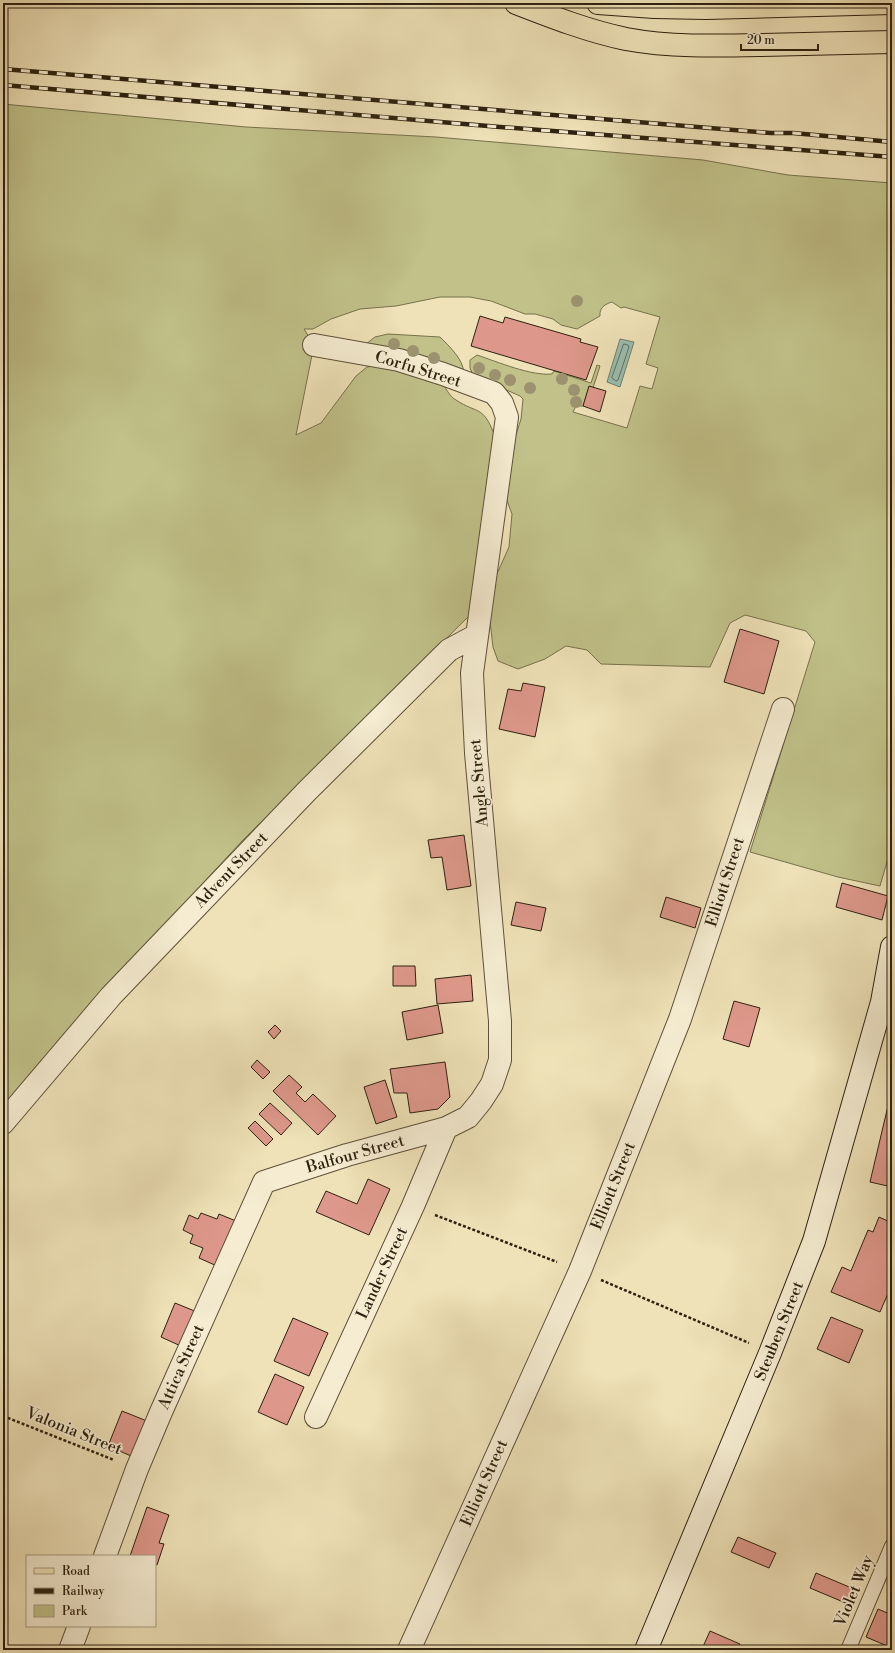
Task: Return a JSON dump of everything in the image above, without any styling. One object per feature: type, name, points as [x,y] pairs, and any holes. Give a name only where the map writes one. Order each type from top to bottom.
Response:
[{"type":"main road","points":[[516,3],[569,24],[599,33],[627,39],[660,43],[706,46],[892,42]]},
{"type":"main road","points":[[598,3],[654,7],[706,8],[892,3]]},
{"type":"street","name":"Corfu Street","points":[[314,344],[399,360],[443,374],[494,393],[502,403],[507,417]]},
{"type":"street","name":"Angle Street","points":[[446,1128],[468,1117],[481,1101],[492,1084],[500,1060],[500,1021],[473,706],[472,673],[507,417]]},
{"type":"street","name":"Advent Street","points":[[3,1123],[111,996],[307,791],[449,650],[476,635]]},
{"type":"street","name":"Elliott Street","points":[[409,1650],[583,1264],[680,1019],[783,709]]},
{"type":"street","name":"Steuben Street","points":[[646,1650],[806,1263],[828,1196],[882,1002],[892,947]]},
{"type":"street","name":"Steuben Street","points":[[882,1002],[892,980]]},
{"type":"street","name":"Balfour Street","points":[[264,1182],[347,1155],[446,1128]]},
{"type":"street","name":"Lander Street","points":[[316,1417],[413,1206],[446,1128]]},
{"type":"street","name":"Attica Street","points":[[105,1555],[137,1469],[264,1182]]},
{"type":"street","points":[[70,1650],[79,1627]]},
{"type":"lane","name":"Violet Way","points":[[848,1650],[892,1546]]},
{"type":"path","name":"Valonia Street","points":[[3,1416],[137,1469]]},
{"type":"green space","points":[[3,104],[246,127],[436,137],[703,160],[788,175],[892,183],[892,845],[880,886],[838,877],[750,852],[815,642],[806,631],[745,615],[730,623],[710,667],[601,664],[587,650],[566,646],[545,659],[518,669],[498,661],[493,647],[490,621],[491,587],[509,547],[512,514],[505,495],[509,457],[521,419],[523,399],[520,396],[473,375],[470,368],[470,360],[477,355],[525,371],[552,374],[554,371],[591,383],[597,365],[600,366],[593,388],[589,387],[583,406],[576,406],[573,412],[627,428],[640,386],[652,389],[658,368],[646,364],[660,317],[624,307],[621,308],[612,302],[603,307],[600,311],[600,316],[577,329],[561,325],[553,319],[535,314],[525,314],[491,301],[470,297],[440,297],[396,306],[360,309],[331,319],[313,329],[304,329],[314,345],[296,435],[321,423],[356,376],[367,367],[383,364],[441,380],[451,396],[483,414],[494,434],[472,613],[242,841],[108,986],[3,1113]]},
{"type":"green space","points":[[388,334],[440,337],[459,358],[464,373],[366,344],[375,337]]},
{"type":"water","points":[[620,339],[634,342],[620,387],[607,382]]},
{"type":"building","points":[[480,316],[503,323],[505,317],[581,339],[580,342],[598,347],[586,380],[471,346]]},
{"type":"building","points":[[589,386],[606,391],[600,412],[583,406]]},
{"type":"building","points":[[740,629],[779,641],[764,694],[724,682]]},
{"type":"building","points":[[523,683],[545,687],[535,737],[499,729],[508,689],[521,691]]},
{"type":"building","points":[[464,835],[471,886],[447,890],[442,857],[431,858],[428,840]]},
{"type":"building","points":[[842,883],[888,896],[882,920],[836,907]]},
{"type":"building","points":[[666,897],[701,908],[695,928],[660,917]]},
{"type":"building","points":[[516,902],[546,908],[541,931],[511,925]]},
{"type":"building","points":[[393,966],[415,966],[416,986],[393,986]]},
{"type":"building","points":[[471,975],[473,1001],[437,1004],[435,979]]},
{"type":"building","points":[[734,1001],[760,1008],[749,1047],[723,1039]]},
{"type":"building","points":[[438,1005],[443,1033],[407,1040],[402,1012]]},
{"type":"building","points":[[275,1025],[281,1031],[274,1039],[268,1032]]},
{"type":"building","points":[[257,1060],[270,1072],[263,1079],[251,1067]]},
{"type":"building","points":[[445,1062],[450,1097],[438,1109],[410,1113],[407,1093],[394,1093],[390,1069]]},
{"type":"building","points":[[289,1075],[302,1087],[296,1093],[305,1102],[313,1094],[336,1116],[318,1135],[273,1091]]},
{"type":"building","points":[[385,1080],[397,1117],[376,1124],[364,1087]]},
{"type":"building","points":[[892,1089],[892,1187],[870,1182]]},
{"type":"building","points":[[270,1103],[292,1123],[281,1135],[259,1114]]},
{"type":"building","points":[[255,1121],[273,1139],[266,1146],[248,1128]]},
{"type":"building","points":[[368,1179],[390,1189],[369,1235],[316,1212],[326,1191],[357,1204]]},
{"type":"building","points":[[201,1213],[217,1219],[219,1214],[236,1221],[217,1266],[199,1258],[203,1248],[190,1243],[193,1235],[183,1230],[189,1215],[198,1219]]},
{"type":"building","points":[[879,1217],[892,1223],[892,1284],[880,1312],[831,1292],[842,1267],[851,1271],[868,1230],[873,1232]]},
{"type":"building","points":[[175,1303],[197,1312],[183,1347],[161,1337]]},
{"type":"building","points":[[831,1317],[863,1330],[849,1363],[817,1349]]},
{"type":"building","points":[[293,1318],[328,1333],[309,1376],[274,1361]]},
{"type":"building","points":[[275,1374],[304,1387],[287,1425],[258,1412]]},
{"type":"building","points":[[122,1411],[152,1423],[138,1459],[108,1446]]},
{"type":"building","points":[[147,1507],[169,1515],[159,1543],[164,1544],[157,1565],[156,1555],[130,1555]]},
{"type":"building","points":[[738,1537],[776,1553],[769,1568],[731,1552]]},
{"type":"building","points":[[816,1573],[854,1589],[848,1604],[810,1588]]},
{"type":"building","points":[[878,1609],[892,1615],[892,1648],[866,1637]]},
{"type":"building","points":[[710,1631],[740,1644],[737,1650],[689,1650],[692,1645],[702,1649]]},
{"type":"railway","points":[[3,69],[892,142]]},
{"type":"railway","points":[[3,85],[500,127],[892,157]]}]
